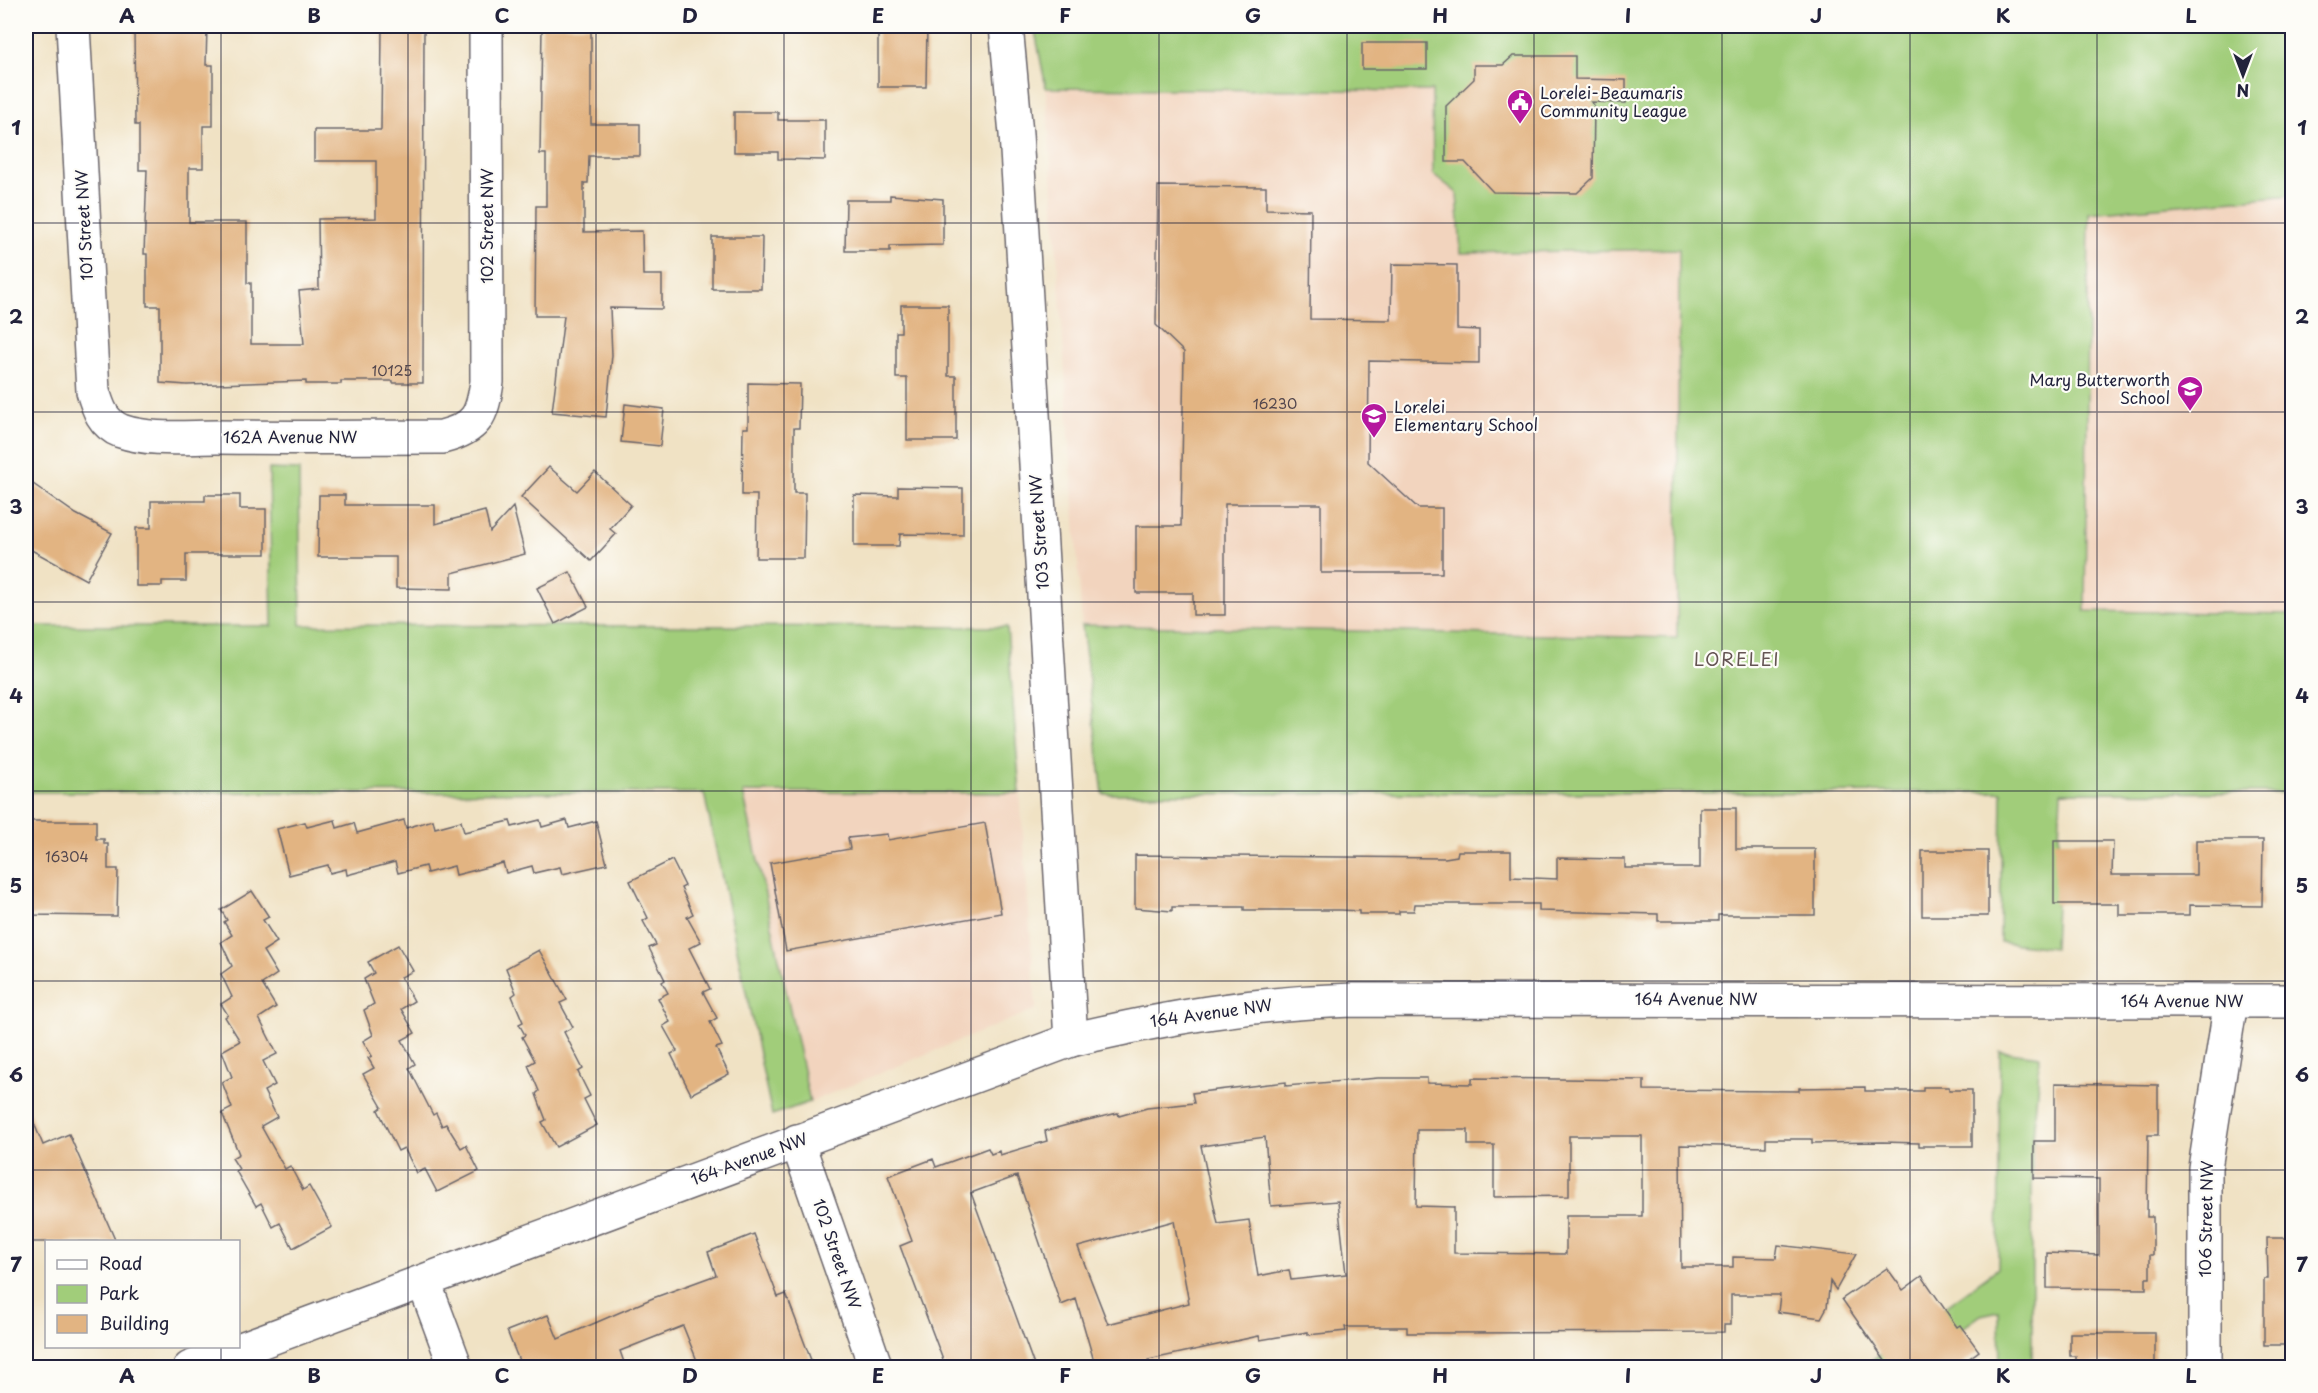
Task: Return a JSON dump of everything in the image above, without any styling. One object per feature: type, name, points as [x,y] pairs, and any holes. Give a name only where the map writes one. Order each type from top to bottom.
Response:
[{"type":"street","name":"101 Street NW","points":[[73,26],[93,391],[99,411],[106,422]]},
{"type":"street","name":"102 Street NW","points":[[473,425],[483,405],[487,382],[486,26]]},
{"type":"street","name":"103 Street NW","points":[[1006,26],[1016,134],[1071,1040]]},
{"type":"street","name":"162A Avenue NW","points":[[106,422],[120,431],[148,436],[291,438],[442,437],[460,433],[473,425]]},
{"type":"street","name":"164 Avenue NW","points":[[190,1368],[1071,1040],[1158,1020],[1285,1002],[1872,999],[2292,1001]]},
{"type":"street","name":"106 Street NW","points":[[2205,1368],[2205,1168],[2231,1001]]},
{"type":"street","name":"102 Street NW","points":[[797,1141],[876,1368]]},
{"type":"street","points":[[424,1282],[456,1368]]},
{"type":"shaded area","name":"Lorelei Elementary School","points":[[1046,88],[1432,91],[1433,173],[1457,193],[1461,253],[1679,248],[1677,638],[1082,625]]},
{"type":"shaded area","name":"Mary Butterworth School","points":[[2292,195],[2292,614],[2085,611],[2088,213]]},
{"type":"shaded area","points":[[743,792],[1020,793],[1036,1009],[810,1102]]},
{"type":"green space","points":[[1034,26],[2292,26],[2292,195],[2089,213],[2085,611],[2292,614],[2292,793],[2061,792],[2054,948],[2000,942],[2002,792],[1103,794],[1082,625],[1677,638],[1679,249],[1461,253],[1457,193],[1433,174],[1432,91],[1046,88]]},
{"type":"green space","points":[[269,469],[299,470],[301,625],[1007,627],[1020,793],[743,792],[810,1102],[772,1115],[704,793],[26,792],[26,626],[272,626]]},
{"type":"green space","points":[[2000,1051],[2040,1056],[2032,1150],[2032,1367],[2000,1367],[1999,1311],[1981,1315],[1908,1367],[1861,1368],[1998,1268]]},
{"type":"building","points":[[134,26],[207,26],[206,65],[213,65],[213,126],[203,126],[203,168],[189,168],[189,222],[247,222],[247,283],[251,283],[251,344],[304,344],[299,291],[319,289],[318,219],[376,218],[376,161],[314,161],[314,130],[381,130],[382,26],[424,26],[423,383],[341,381],[341,384],[306,384],[306,381],[187,385],[160,383],[160,306],[147,306],[147,254],[144,254],[147,170],[139,170],[139,125],[135,125]]},
{"type":"building","points":[[542,26],[591,26],[591,124],[640,124],[640,156],[589,156],[588,183],[584,183],[584,232],[642,231],[643,275],[662,275],[662,309],[610,308],[612,355],[606,417],[552,412],[564,316],[535,316],[536,206],[546,206],[546,154],[540,154]]},
{"type":"building","points":[[878,26],[927,26],[926,87],[878,87]]},
{"type":"building","points":[[1362,43],[1427,43],[1427,69],[1362,69]]},
{"type":"building","name":"Lorelei-Beaumaris Community League","points":[[1513,56],[1575,56],[1575,79],[1626,80],[1626,103],[1591,102],[1594,105],[1593,178],[1577,193],[1493,192],[1465,162],[1446,162],[1446,106],[1474,79],[1474,65],[1503,65]]},
{"type":"building","points":[[734,112],[778,112],[778,120],[825,120],[825,160],[778,159],[778,152],[734,152]]},
{"type":"building","name":"Lorelei Elementary School","points":[[1158,186],[1266,187],[1266,209],[1311,210],[1310,319],[1391,320],[1392,264],[1457,265],[1457,329],[1479,330],[1479,363],[1369,361],[1368,462],[1418,508],[1442,508],[1442,573],[1321,573],[1321,504],[1225,504],[1225,615],[1193,615],[1193,593],[1136,593],[1136,526],[1181,526],[1184,352],[1156,325]]},
{"type":"building","points":[[890,195],[943,199],[943,245],[890,246],[890,251],[845,251],[846,200],[890,200]]},
{"type":"building","points":[[712,237],[762,237],[761,289],[712,289]]},
{"type":"building","points":[[901,305],[948,305],[948,376],[956,376],[956,440],[907,440],[907,378],[896,378],[896,332],[901,332]]},
{"type":"building","points":[[748,383],[800,384],[799,428],[794,428],[794,493],[805,493],[804,558],[756,558],[757,495],[742,495],[743,428],[748,428]]},
{"type":"building","points":[[625,404],[664,409],[660,446],[621,442]]},
{"type":"building","points":[[549,467],[577,491],[595,472],[631,505],[610,529],[616,534],[591,561],[521,497]]},
{"type":"building","points":[[26,479],[76,514],[112,533],[86,580],[26,547]]},
{"type":"building","points":[[898,487],[963,488],[963,535],[900,534],[899,546],[854,546],[854,495],[898,496]]},
{"type":"building","points":[[205,495],[240,495],[240,509],[266,509],[266,554],[186,554],[186,581],[162,581],[162,586],[136,586],[136,528],[151,528],[151,501],[205,501]]},
{"type":"building","points":[[319,495],[345,495],[345,505],[435,505],[435,524],[485,511],[490,532],[513,507],[525,554],[452,573],[452,589],[396,588],[396,557],[318,557]]},
{"type":"building","points":[[570,572],[588,607],[555,624],[537,588]]},
{"type":"building","points":[[1700,808],[1736,808],[1736,849],[1815,849],[1815,915],[1718,915],[1718,921],[1658,921],[1658,914],[1539,911],[1539,904],[1415,904],[1414,911],[1399,911],[1399,914],[1359,914],[1359,911],[1341,910],[1244,910],[1244,907],[1172,907],[1172,911],[1135,908],[1135,855],[1445,858],[1457,856],[1458,851],[1511,851],[1511,877],[1557,879],[1557,858],[1625,859],[1625,868],[1700,868]]},
{"type":"building","points":[[335,820],[337,828],[354,823],[357,833],[404,820],[406,828],[433,820],[435,828],[461,821],[464,832],[510,821],[512,827],[540,820],[542,827],[567,820],[569,828],[596,821],[607,864],[562,874],[560,867],[534,873],[532,866],[506,873],[503,863],[456,875],[454,866],[427,873],[425,866],[398,873],[395,862],[347,875],[346,869],[330,873],[328,865],[289,875],[277,829],[305,822],[307,827]]},
{"type":"building","points":[[26,821],[96,821],[96,839],[104,839],[104,844],[108,844],[108,869],[118,869],[117,916],[26,915]]},
{"type":"building","points":[[985,823],[1001,913],[786,951],[770,863],[850,849],[848,838],[887,834],[888,840]]},
{"type":"building","points":[[2196,840],[2263,840],[2262,906],[2190,905],[2190,915],[2119,915],[2119,904],[2054,904],[2054,841],[2113,841],[2112,875],[2196,875]]},
{"type":"building","points":[[1922,851],[1988,851],[1988,916],[1922,916]]},
{"type":"building","points":[[672,860],[685,886],[681,888],[693,914],[687,917],[701,942],[689,948],[710,989],[703,992],[717,1018],[710,1022],[722,1046],[716,1048],[729,1074],[691,1094],[671,1054],[677,1051],[663,1026],[670,1022],[658,998],[668,993],[662,982],[665,980],[649,948],[656,945],[643,921],[648,918],[630,881]]},
{"type":"building","points":[[252,891],[269,917],[263,920],[277,942],[263,951],[277,974],[262,984],[276,1007],[259,1018],[277,1054],[263,1061],[275,1085],[264,1091],[277,1117],[261,1126],[285,1169],[290,1166],[303,1190],[309,1186],[332,1227],[293,1248],[280,1223],[273,1227],[261,1203],[256,1206],[236,1171],[239,1169],[232,1158],[239,1154],[222,1113],[232,1108],[222,1082],[232,1077],[222,1051],[240,1041],[225,1017],[228,1015],[221,1004],[232,997],[221,974],[232,966],[221,942],[232,935],[224,922],[227,920],[221,910]]},
{"type":"building","points":[[398,945],[413,971],[401,977],[414,1001],[401,1009],[415,1033],[402,1040],[415,1064],[409,1068],[433,1115],[436,1113],[442,1126],[446,1124],[461,1148],[466,1145],[479,1171],[437,1192],[425,1169],[417,1173],[404,1148],[398,1151],[378,1110],[382,1107],[363,1074],[374,1068],[368,1058],[372,1056],[363,1041],[373,1035],[364,1010],[374,1004],[364,979],[374,973],[368,962]]},
{"type":"building","points":[[539,950],[567,1000],[560,1003],[573,1027],[564,1032],[583,1069],[578,1072],[590,1096],[584,1099],[597,1125],[556,1147],[542,1122],[546,1120],[536,1094],[539,1091],[528,1065],[535,1061],[522,1037],[525,1035],[519,1024],[523,1022],[512,996],[516,993],[506,968]]},
{"type":"building","points":[[1378,1078],[1427,1078],[1427,1083],[1472,1084],[1472,1078],[1644,1080],[1644,1090],[1799,1091],[1799,1088],[1865,1087],[1865,1091],[1923,1091],[1923,1087],[1949,1087],[1949,1090],[1972,1090],[1972,1146],[1919,1146],[1919,1143],[1883,1142],[1812,1143],[1812,1139],[1766,1139],[1766,1147],[1680,1145],[1681,1267],[1733,1267],[1733,1257],[1776,1258],[1778,1245],[1856,1254],[1836,1290],[1830,1281],[1827,1307],[1821,1318],[1778,1312],[1780,1295],[1731,1295],[1731,1325],[1724,1325],[1724,1332],[1407,1333],[1407,1327],[1345,1327],[1346,1331],[1308,1335],[1308,1332],[1260,1340],[1259,1336],[1148,1360],[1149,1364],[1137,1368],[1096,1368],[1076,1299],[1061,1305],[1017,1176],[971,1193],[1035,1368],[946,1368],[900,1246],[912,1241],[888,1176],[933,1159],[936,1167],[988,1148],[991,1154],[999,1151],[1000,1155],[1047,1141],[1045,1131],[1071,1124],[1118,1113],[1119,1116],[1147,1108],[1194,1103],[1192,1093],[1286,1082],[1286,1086]],"holes":[[[1417,1130],[1468,1130],[1468,1145],[1494,1145],[1494,1197],[1569,1196],[1569,1136],[1642,1136],[1642,1216],[1566,1216],[1566,1254],[1454,1253],[1454,1207],[1416,1206]],[[1265,1137],[1271,1206],[1338,1201],[1346,1274],[1291,1280],[1289,1270],[1258,1276],[1249,1220],[1218,1224],[1201,1146]],[[1174,1221],[1189,1303],[1108,1324],[1078,1247]]]},
{"type":"building","points":[[2055,1083],[2158,1085],[2158,1135],[2148,1135],[2147,1217],[2153,1217],[2153,1255],[2150,1255],[2150,1278],[2146,1278],[2146,1289],[2047,1288],[2047,1253],[2099,1255],[2099,1179],[2034,1178],[2034,1141],[2055,1141]]},
{"type":"building","points":[[26,1104],[43,1145],[69,1134],[115,1240],[26,1242]]},
{"type":"building","points":[[754,1234],[778,1297],[786,1294],[814,1368],[700,1368],[683,1326],[620,1351],[626,1368],[522,1368],[507,1331],[548,1315],[558,1339],[653,1298],[716,1275],[708,1252]]},
{"type":"building","points":[[2267,1238],[2292,1238],[2292,1345],[2264,1345],[2264,1279],[2268,1279]]},
{"type":"building","points":[[1887,1268],[1903,1290],[1922,1276],[1957,1327],[1960,1325],[1979,1351],[1956,1368],[1890,1368],[1842,1299]]},
{"type":"building","points":[[2070,1333],[2155,1333],[2155,1363],[2076,1363],[2076,1356],[2070,1356]]},
{"type":"place","name":"Lorelei-Beaumaris Community League","points":[[1520,125]]},
{"type":"place","name":"Mary Butterworth School","points":[[2190,412]]},
{"type":"place","name":"Lorelei Elementary School","points":[[1374,439]]},
{"type":"district","name":"LORELEI","points":[[1737,660]]}]
